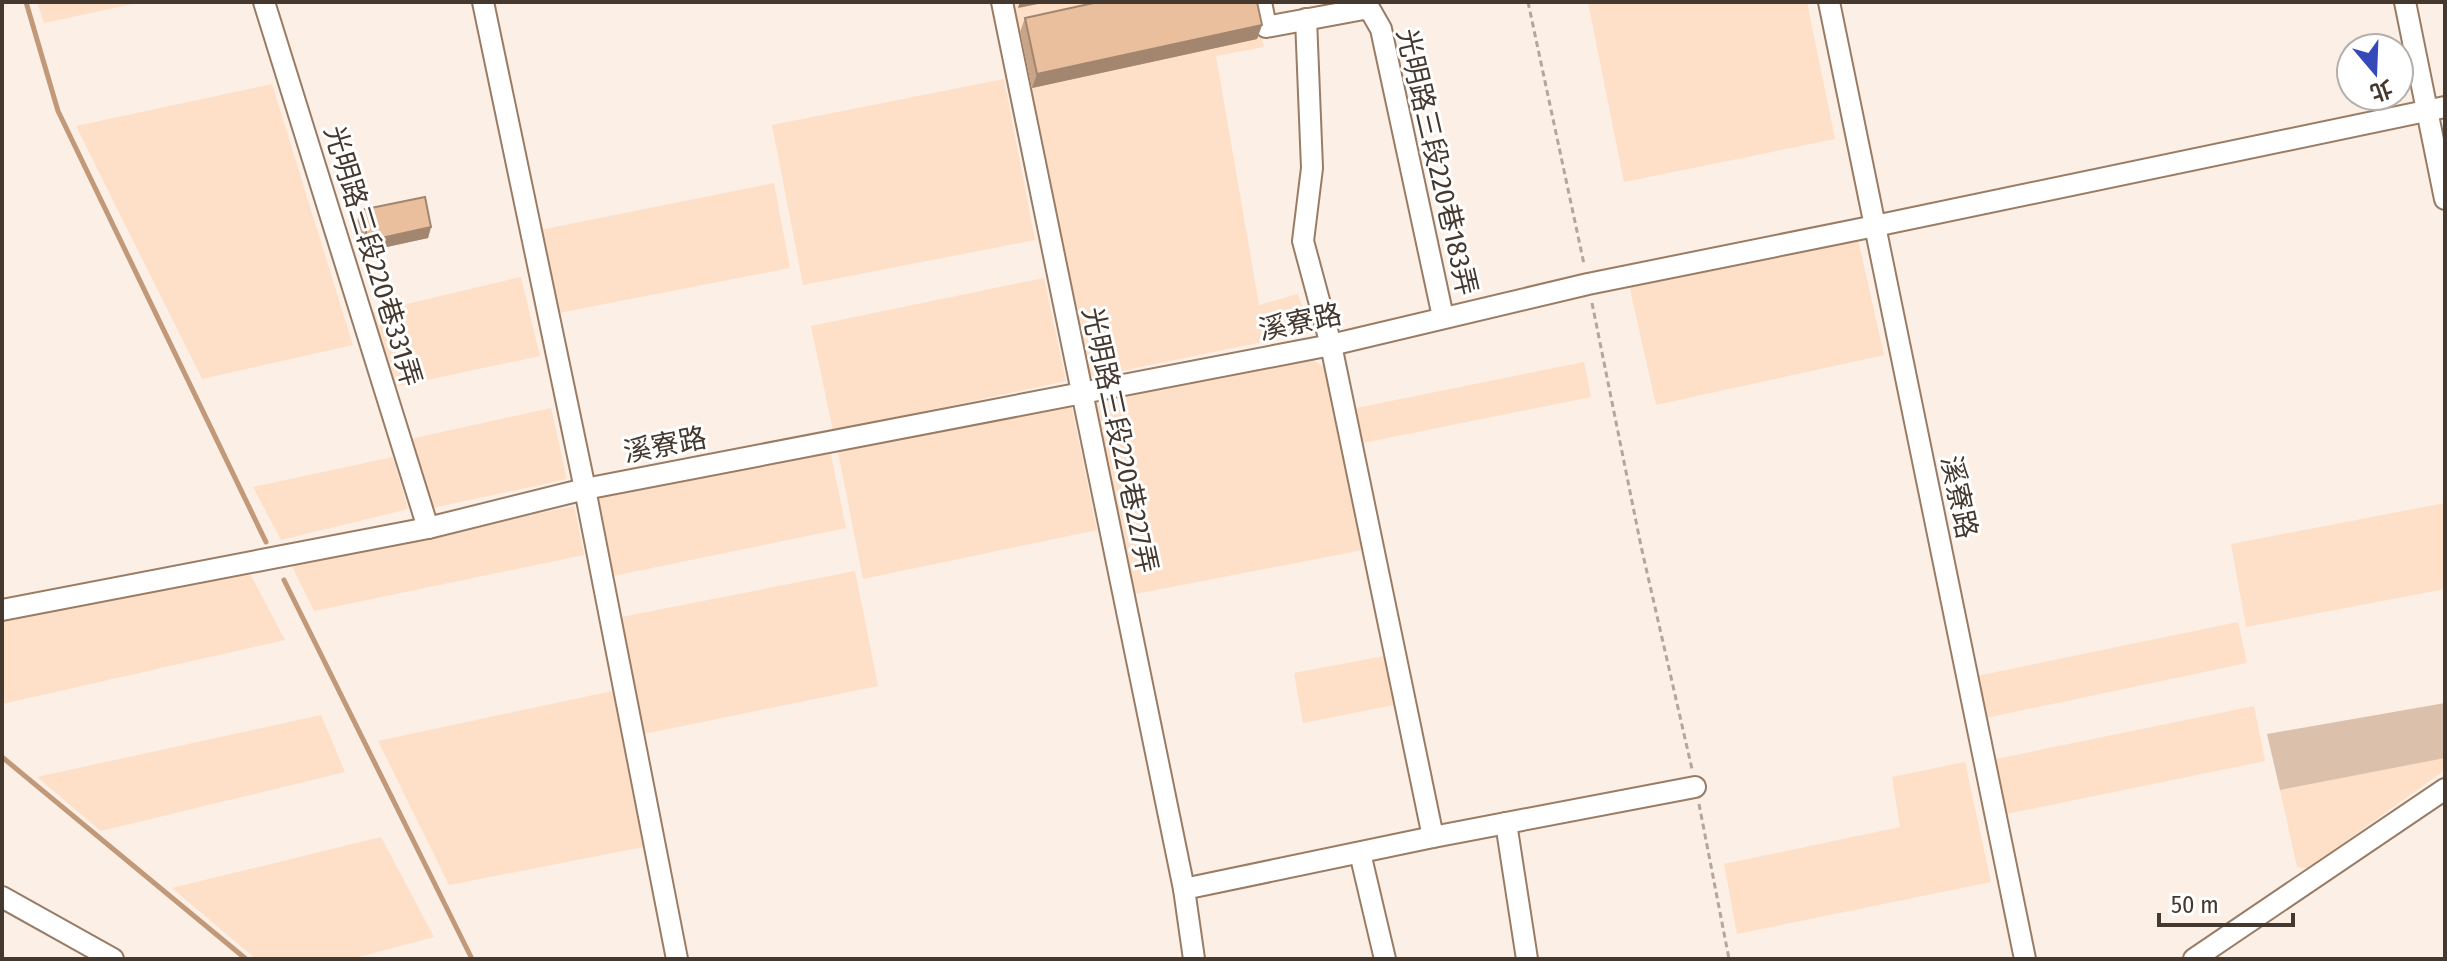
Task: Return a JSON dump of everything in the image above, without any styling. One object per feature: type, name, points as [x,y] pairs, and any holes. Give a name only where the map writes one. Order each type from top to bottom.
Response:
[{"type":"street","name":"光明路三段220巷331弄","points":[[264,2],[428,528]]},
{"type":"street","points":[[483,2],[585,489],[677,959]]},
{"type":"street","name":"光明路三段220巷227弄","points":[[1002,2],[1184,889],[1194,959]]},
{"type":"street","name":"光明路三段220巷183弄","points":[[1261,2],[1266,27],[1369,8],[1381,29],[1443,317]]},
{"type":"street","points":[[1829,2],[1875,226],[2436,109]]},
{"type":"street","points":[[2405,2],[2436,109],[2445,199]]},
{"type":"street","points":[[1306,19],[1312,168],[1303,241],[1331,345],[1433,837]]},
{"type":"street","name":"溪寮路","points":[[2,610],[428,528],[585,489],[1331,345],[1588,284],[1875,226],[2025,959]]},
{"type":"street","points":[[1184,889],[1695,787]]},
{"type":"street","points":[[2194,959],[2445,789]]},
{"type":"street","points":[[1506,823],[1527,959]]},
{"type":"street","points":[[1360,853],[1385,959]]},
{"type":"street","points":[[2,897],[113,959]]},
{"type":"path","points":[[1528,2],[1729,959]]},
{"type":"shaded area","points":[[37,2],[142,2],[44,23]]},
{"type":"shaded area","points":[[1011,2],[1252,2],[1264,47],[1216,56],[1259,305],[1298,294],[1311,332],[1087,378]]},
{"type":"shaded area","points":[[1588,2],[1807,2],[1835,139],[1624,182]]},
{"type":"shaded area","points":[[1004,79],[1035,240],[803,285],[772,125]]},
{"type":"shaded area","points":[[272,84],[353,345],[202,379],[76,126]]},
{"type":"shaded area","points":[[774,183],[790,268],[553,314],[540,230]]},
{"type":"shaded area","points":[[1858,239],[1884,355],[1656,405],[1628,280]]},
{"type":"shaded area","points":[[521,277],[540,356],[389,388],[365,314]]},
{"type":"shaded area","points":[[1044,278],[1066,381],[833,431],[811,326]]},
{"type":"shaded area","points":[[1303,353],[1327,369],[1363,550],[1130,595],[1093,407],[1108,388]]},
{"type":"shaded area","points":[[1584,362],[1591,397],[1358,444],[1351,409]]},
{"type":"shaded area","points":[[1070,399],[1097,530],[863,579],[837,447]]},
{"type":"shaded area","points":[[551,408],[567,479],[428,509],[405,440]]},
{"type":"shaded area","points":[[830,450],[846,528],[608,577],[592,499]]},
{"type":"shaded area","points":[[393,457],[408,509],[281,540],[253,487]]},
{"type":"shaded area","points":[[2445,503],[2445,589],[2246,627],[2231,544]]},
{"type":"shaded area","points":[[574,506],[584,555],[314,611],[291,564]]},
{"type":"shaded area","points":[[246,566],[285,640],[2,704],[2,620]]},
{"type":"shaded area","points":[[855,571],[878,686],[639,735],[616,618]]},
{"type":"shaded area","points":[[2238,622],[2247,663],[1981,719],[1972,677]]},
{"type":"shaded area","points":[[1384,656],[1394,705],[1303,723],[1294,673]]},
{"type":"shaded area","points":[[612,691],[643,847],[449,885],[378,741]]},
{"type":"shaded area","points":[[2445,703],[2445,758],[2280,790],[2267,734]]},
{"type":"shaded area","points":[[2254,706],[2265,761],[2002,815],[1991,760]]},
{"type":"shaded area","points":[[321,715],[345,772],[101,831],[37,777]]},
{"type":"shaded area","points":[[2445,758],[2445,770],[2308,868],[2297,867],[2280,790]]},
{"type":"shaded area","points":[[1965,762],[1991,882],[1737,934],[1724,864],[1900,827],[1892,777]]},
{"type":"shaded area","points":[[381,837],[434,937],[351,959],[256,959],[172,888]]},
{"type":"building","points":[[1098,2],[1257,2],[1262,25],[1037,74],[1025,18]]},
{"type":"building","points":[[425,197],[431,227],[368,241],[361,210]]},
{"type":"waterway","points":[[26,2],[58,111],[266,542]]},
{"type":"waterway","points":[[284,580],[472,959]]},
{"type":"waterway","points":[[2,757],[246,959]]}]
